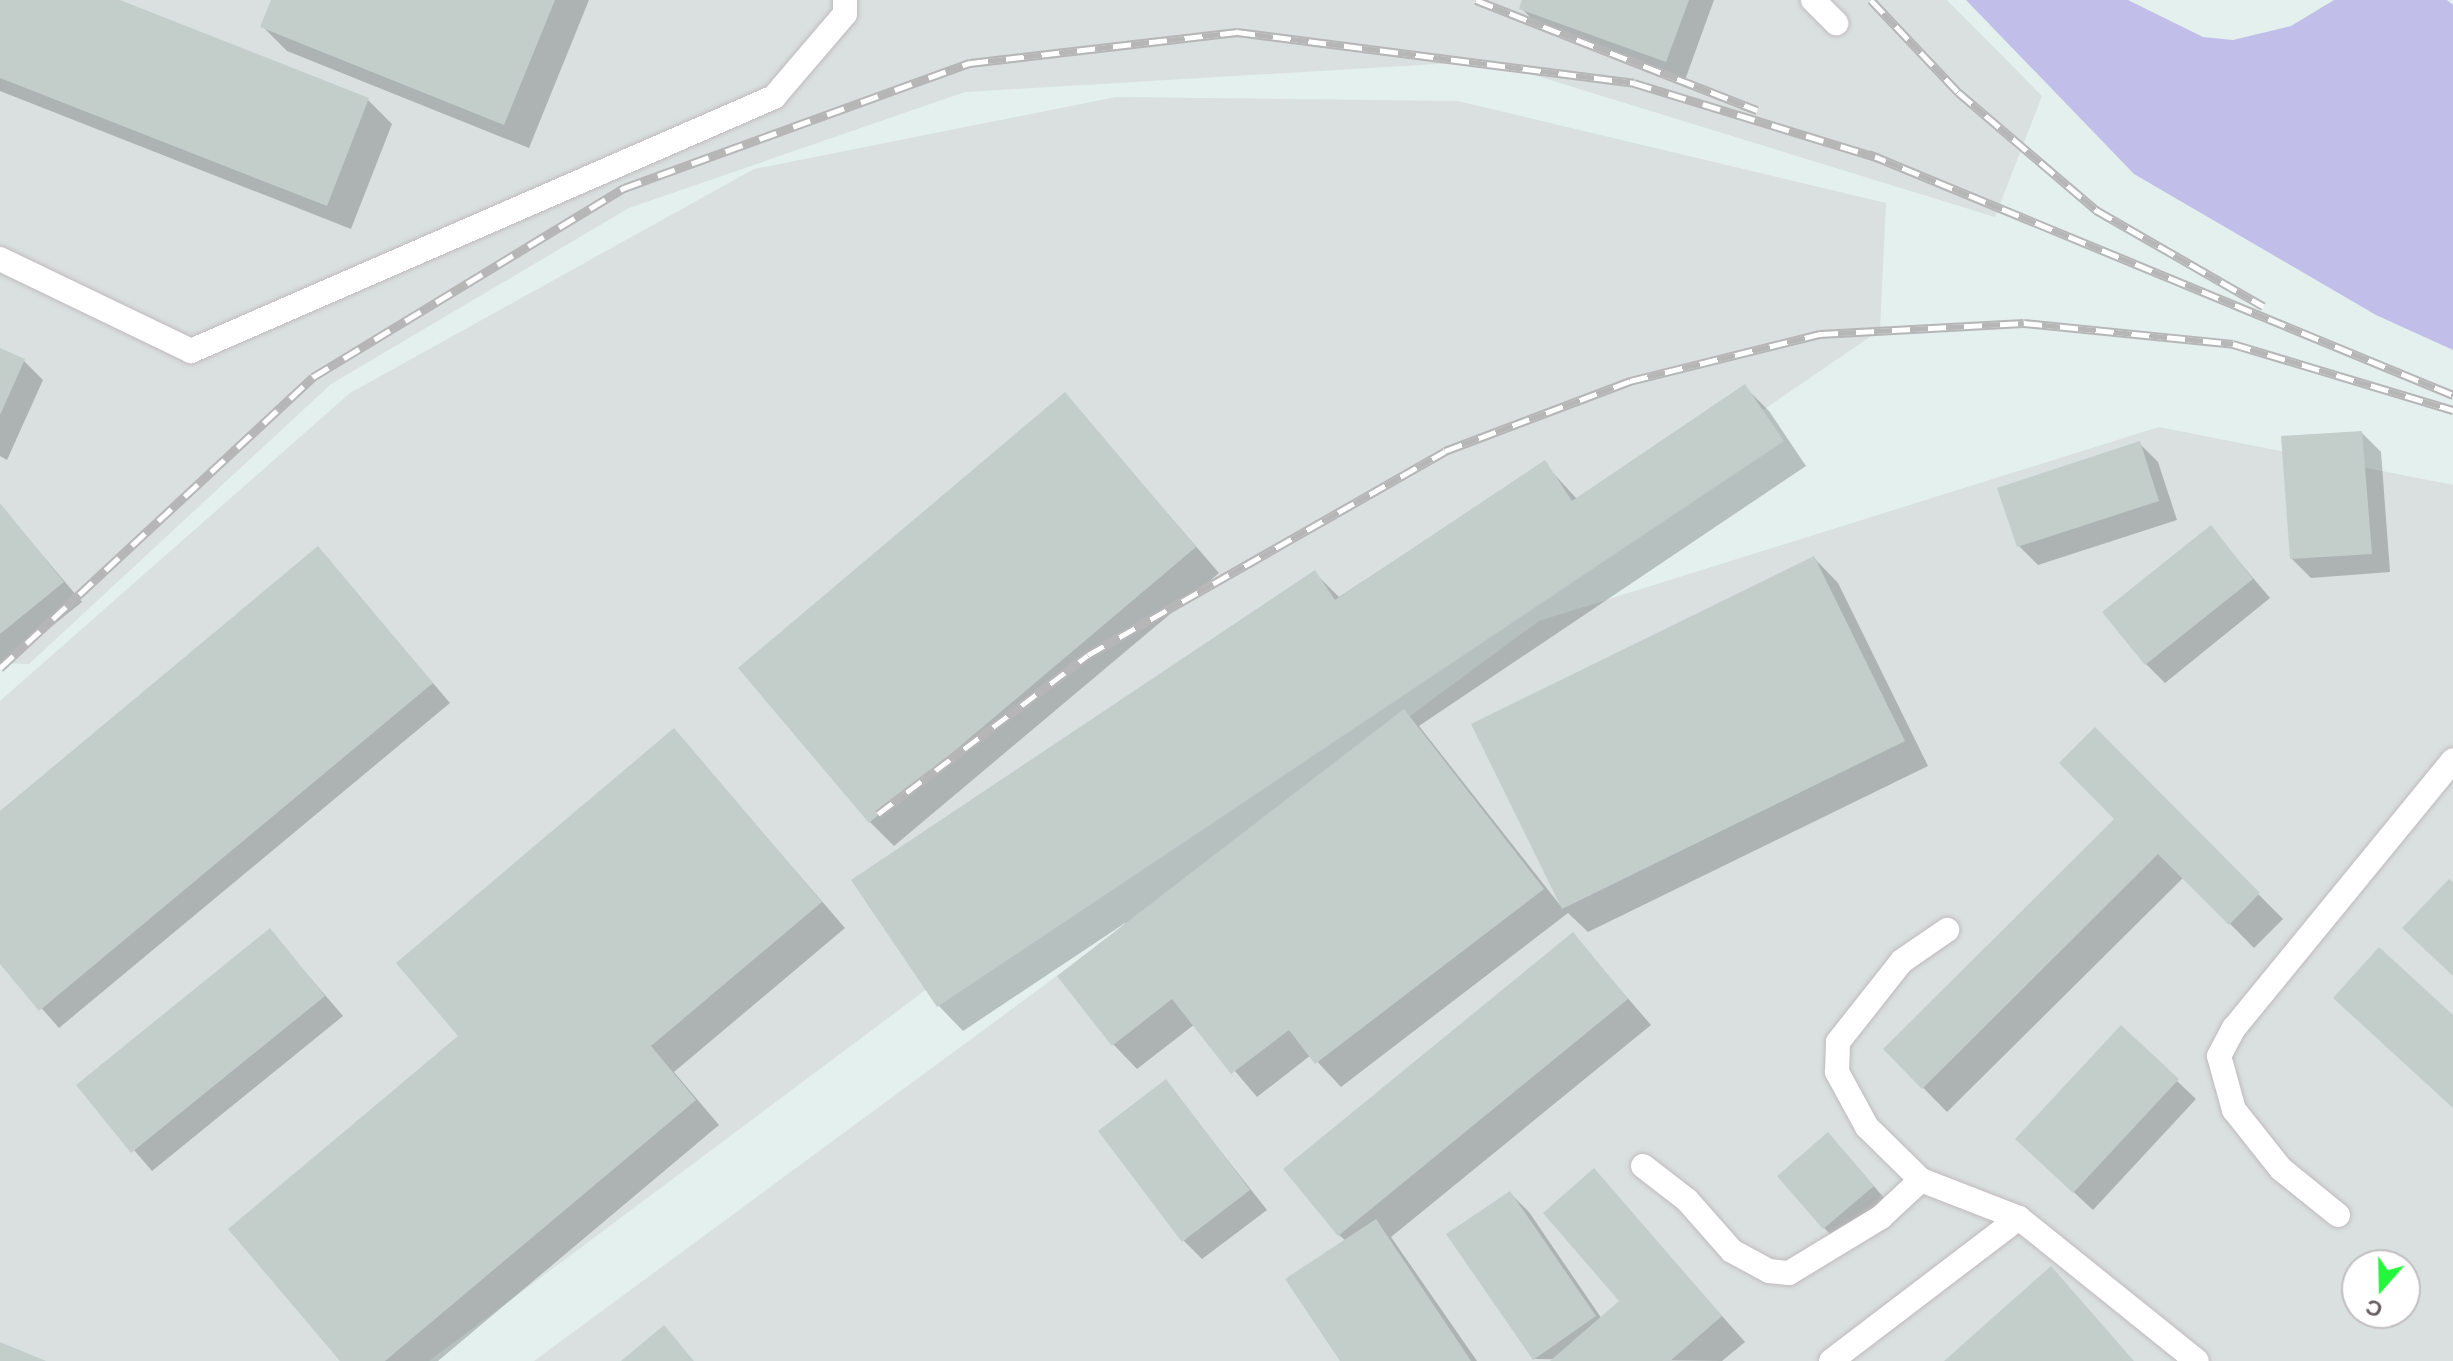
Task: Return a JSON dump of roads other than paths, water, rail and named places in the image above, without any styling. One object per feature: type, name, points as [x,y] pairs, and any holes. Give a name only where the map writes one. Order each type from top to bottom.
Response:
[{"type":"lane","points":[[0,259],[191,351],[774,97],[845,14],[845,0]]},
{"type":"lane","points":[[1813,0],[1836,23]]},
{"type":"lane","points":[[2338,1215],[2281,1169],[2234,1110],[2219,1056],[2234,1028],[2453,760]]},
{"type":"lane","points":[[1947,930],[1902,961],[1838,1042],[1837,1072],[1867,1127],[1921,1180],[2019,1218],[2197,1361]]},
{"type":"lane","points":[[1643,1166],[1687,1200],[1732,1251],[1769,1271],[1789,1273],[1881,1217],[1921,1180]]},
{"type":"lane","points":[[1831,1361],[2019,1218]]},
{"type":"railway","points":[[1476,0],[1757,110]]},
{"type":"railway","points":[[1871,0],[1958,92],[2096,210],[2263,306]]},
{"type":"railway","points":[[0,668],[313,377],[624,188],[970,63],[1237,32],[1634,83],[1879,158]]},
{"type":"railway","points":[[1869,154],[2453,395]]},
{"type":"railway","points":[[878,814],[1088,655],[1445,451],[1630,381],[1820,334],[2024,323],[2233,344],[2453,410]]}]
